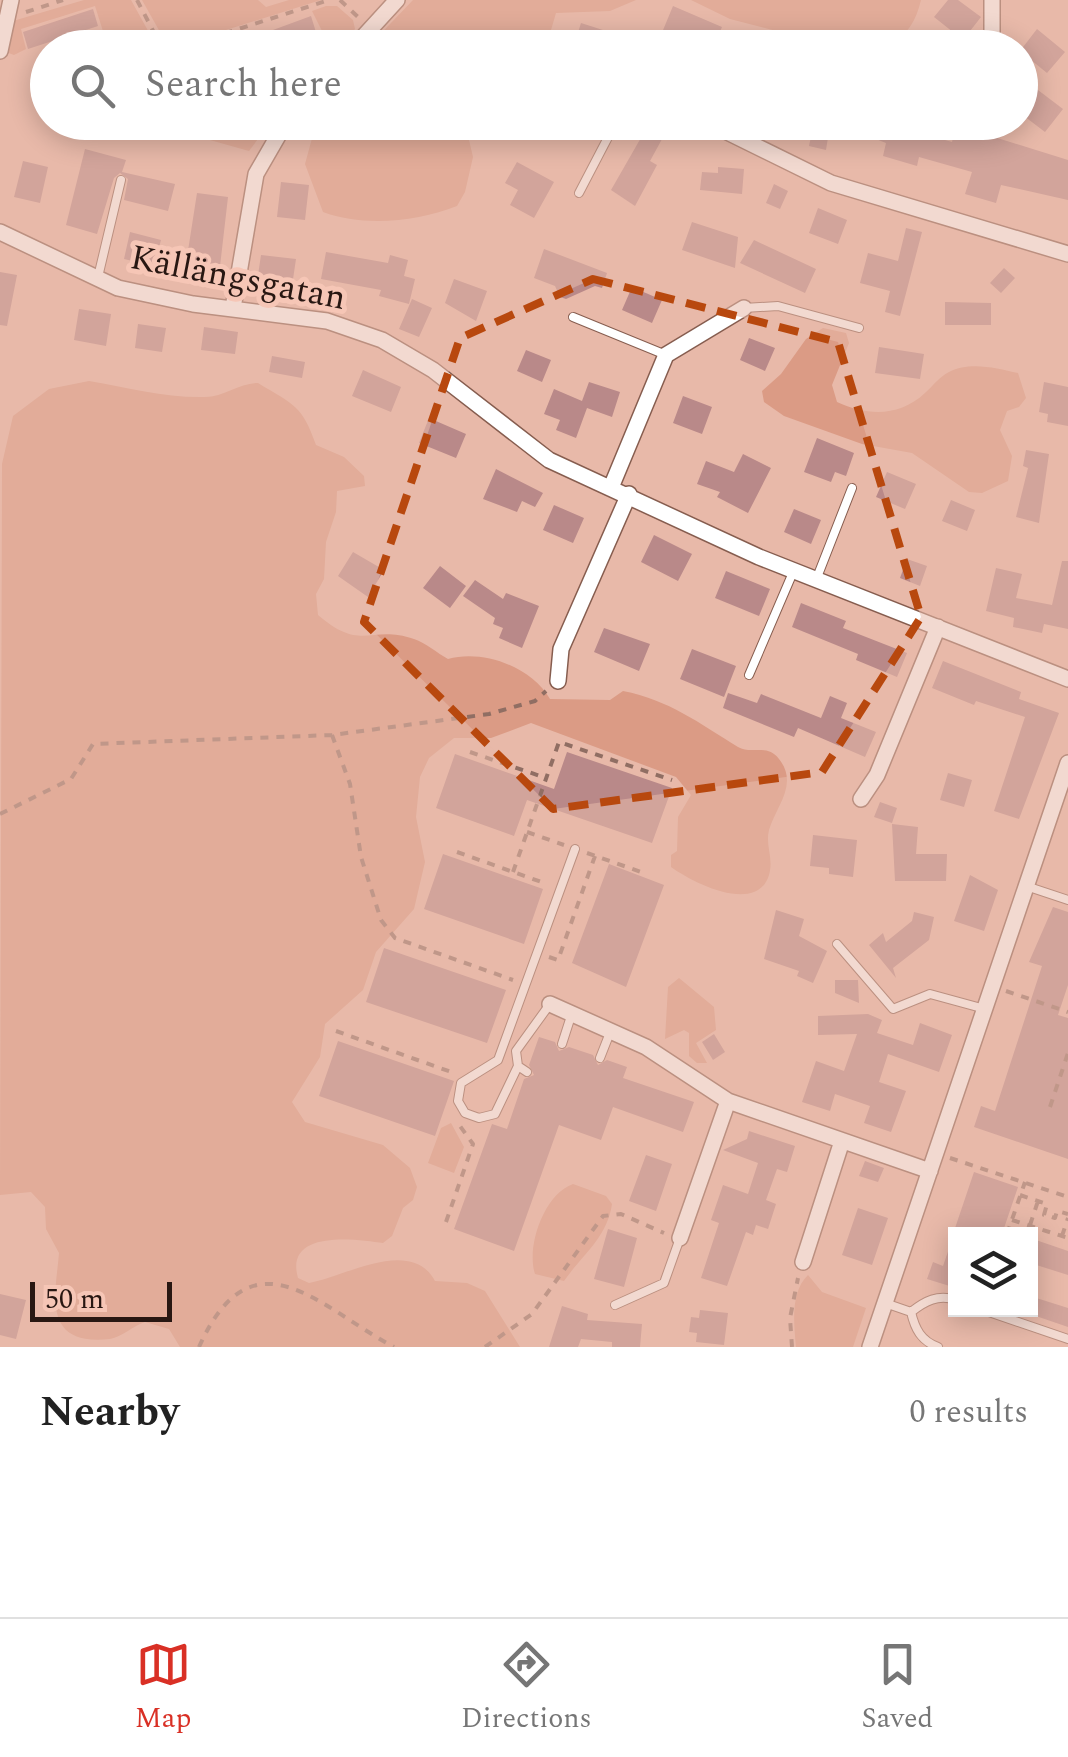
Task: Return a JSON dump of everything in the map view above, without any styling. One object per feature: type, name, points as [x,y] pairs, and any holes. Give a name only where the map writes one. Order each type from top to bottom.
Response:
[{"type":"street","points":[[0,51],[11,0]]},
{"type":"street","points":[[370,28],[397,0]]},
{"type":"street","points":[[992,0],[992,30]]},
{"type":"street","points":[[234,308],[256,174],[276,140]]},
{"type":"street","points":[[741,140],[810,176],[1068,254]]},
{"type":"street","name":"Källängsgatan","points":[[0,232],[97,280],[165,299],[326,322],[382,340],[434,370],[534,451],[816,580],[1068,679]]},
{"type":"street","points":[[612,486],[666,355],[744,308]]},
{"type":"street","points":[[558,681],[561,649],[629,494]]},
{"type":"street","points":[[862,799],[877,774],[938,627]]},
{"type":"street","points":[[870,1347],[1068,763]]},
{"type":"street","points":[[550,1004],[646,1047],[728,1101],[930,1171]]},
{"type":"street","points":[[680,1238],[728,1101]]},
{"type":"street","points":[[802,1262],[842,1141]]},
{"type":"lane","points":[[579,194],[607,140]]},
{"type":"lane","points":[[97,280],[121,180]]},
{"type":"lane","points":[[744,308],[778,306],[859,328]]},
{"type":"lane","points":[[573,317],[666,355]]},
{"type":"lane","points":[[816,580],[852,488]]},
{"type":"lane","points":[[750,675],[794,570]]},
{"type":"lane","points":[[550,1004],[516,1052],[518,1066],[496,1114],[472,1117],[461,1107],[460,1087],[468,1078],[497,1063],[575,849]]},
{"type":"lane","points":[[1026,886],[1068,900]]},
{"type":"lane","points":[[837,944],[893,1009],[930,994],[985,1009]]},
{"type":"lane","points":[[562,1044],[572,1013]]},
{"type":"lane","points":[[600,1058],[611,1030]]},
{"type":"lane","points":[[518,1066],[527,1072]]},
{"type":"lane","points":[[615,1305],[664,1284],[680,1238]]},
{"type":"lane","points":[[911,1312],[926,1300],[948,1297]]},
{"type":"lane","points":[[885,1304],[911,1312]]},
{"type":"lane","points":[[911,1312],[914,1327],[927,1343],[938,1347]]},
{"type":"lane","points":[[1004,1317],[1068,1339]]},
{"type":"path","points":[[8,18],[64,0]]},
{"type":"path","points":[[137,0],[153,30]]},
{"type":"path","points":[[235,30],[329,0]]},
{"type":"path","points":[[340,0],[370,28]]},
{"type":"path","points":[[0,814],[71,780],[93,744],[332,735],[489,714],[535,701],[558,681]]},
{"type":"path","points":[[332,735],[350,784],[360,857],[381,920],[396,938],[526,985]]},
{"type":"path","points":[[513,872],[559,742],[672,780]]},
{"type":"path","points":[[470,752],[546,778]]},
{"type":"path","points":[[457,852],[562,889]]},
{"type":"path","points":[[538,953],[558,960],[595,856]]},
{"type":"path","points":[[992,987],[1068,1012]]},
{"type":"path","points":[[336,1031],[468,1078]]},
{"type":"path","points":[[1050,1106],[1068,1052]]},
{"type":"path","points":[[446,1222],[473,1144],[454,1118],[461,1107]]},
{"type":"path","points":[[936,1153],[1067,1196],[1065,1238],[1012,1220]]},
{"type":"path","points":[[1010,1227],[1025,1182]]},
{"type":"path","points":[[1020,1195],[1064,1214]]},
{"type":"path","points":[[1030,1225],[1038,1201]]},
{"type":"path","points":[[1048,1204],[1044,1214],[1055,1218],[1064,1214]]},
{"type":"path","points":[[485,1347],[532,1314],[603,1216],[620,1214],[680,1238]]},
{"type":"path","points":[[792,1347],[791,1310],[802,1262]]},
{"type":"path","points":[[199,1347],[214,1316],[231,1298],[250,1287],[275,1284],[341,1310],[394,1347]]},
{"type":"highlighted area","points":[[593,279],[838,342],[921,617],[822,772],[553,809],[364,622],[460,338]]},
{"type":"shaded area","points":[[84,0],[131,0],[148,30],[103,30],[95,6],[21,29],[26,49],[14,55],[6,52],[13,21]]},
{"type":"shaded area","points":[[142,0],[258,0],[266,7],[289,0],[321,0],[226,30],[159,30]]},
{"type":"shaded area","points":[[413,0],[636,0],[610,11],[556,13],[551,30],[384,30]]},
{"type":"shaded area","points":[[691,0],[921,0],[907,30],[773,30],[730,19]]},
{"type":"shaded area","points":[[337,6],[353,20],[355,29],[322,30],[312,11]]},
{"type":"shaded area","points":[[210,140],[257,140],[249,151]]},
{"type":"shaded area","points":[[312,140],[469,140],[473,157],[465,192],[457,206],[408,219],[372,221],[323,212],[305,164]]},
{"type":"shaded area","points":[[823,328],[846,333],[849,343],[832,385],[837,402],[860,410],[883,412],[905,406],[957,369],[983,366],[1018,373],[1026,398],[1019,407],[1007,411],[1000,430],[1012,456],[1008,481],[982,493],[969,492],[912,453],[862,444],[784,416],[764,402],[762,391],[781,374],[806,339]]},
{"type":"shaded area","points":[[89,381],[190,397],[212,396],[258,383],[295,407],[316,445],[344,457],[364,476],[365,486],[337,491],[336,512],[326,542],[324,579],[316,594],[318,615],[345,633],[399,635],[423,643],[448,659],[476,657],[505,663],[531,678],[550,699],[610,700],[623,691],[640,695],[683,713],[738,747],[774,754],[785,768],[784,795],[768,836],[769,875],[762,887],[739,894],[709,887],[671,867],[671,855],[677,851],[678,817],[691,795],[676,777],[531,723],[491,738],[454,738],[429,758],[420,777],[416,817],[425,862],[414,909],[376,952],[363,990],[325,1024],[320,1057],[292,1102],[305,1122],[383,1145],[410,1168],[417,1187],[392,1236],[383,1243],[341,1239],[312,1244],[302,1251],[297,1262],[298,1278],[309,1283],[376,1263],[410,1261],[424,1268],[435,1281],[467,1283],[485,1291],[520,1347],[180,1347],[169,1329],[145,1322],[114,1338],[88,1339],[62,1326],[57,1314],[59,1253],[46,1229],[45,1207],[31,1192],[0,1195],[2,464],[13,416],[49,389]]},
{"type":"shaded area","points":[[679,978],[714,1007],[716,1030],[696,1043],[707,1063],[697,1063],[689,1056],[689,1033],[684,1030],[665,1039],[668,987]]},
{"type":"shaded area","points":[[451,1123],[464,1147],[454,1173],[428,1163],[441,1128]]},
{"type":"shaded area","points":[[573,1184],[606,1196],[612,1204],[605,1227],[564,1281],[535,1274],[533,1250],[540,1223],[554,1198]]},
{"type":"shaded area","points":[[808,1275],[822,1292],[866,1308],[853,1347],[796,1347],[796,1299]]},
{"type":"building","points":[[948,0],[958,0],[981,17],[971,30],[950,30],[934,17]]},
{"type":"building","points":[[673,6],[722,27],[721,30],[663,30]]},
{"type":"building","points":[[93,9],[98,26],[86,30],[30,30],[28,49],[23,32]]},
{"type":"building","points":[[311,16],[315,30],[273,30]]},
{"type":"building","points":[[581,23],[603,30],[579,30]]},
{"type":"building","points":[[1036,30],[1065,52],[1047,73],[1038,66]]},
{"type":"building","points":[[1038,90],[1063,109],[1045,132],[1038,127]]},
{"type":"building","points":[[640,140],[662,140],[650,161],[657,165],[635,206],[611,190]]},
{"type":"building","points":[[810,140],[828,140],[826,150],[809,146]]},
{"type":"building","points":[[878,140],[1004,140],[1068,160],[1068,200],[1001,185],[996,203],[965,194],[972,172],[919,157],[917,166],[883,156],[886,143]]},
{"type":"building","points":[[85,149],[126,160],[122,172],[175,184],[168,211],[124,200],[128,179],[120,173],[114,178],[97,234],[66,225]]},
{"type":"building","points":[[23,161],[48,167],[40,203],[14,197]]},
{"type":"building","points":[[517,162],[554,182],[534,218],[510,205],[518,190],[505,183]]},
{"type":"building","points":[[718,167],[744,169],[742,194],[700,190],[702,172],[718,173]]},
{"type":"building","points":[[281,182],[309,185],[305,220],[277,217]]},
{"type":"building","points":[[774,184],[788,191],[780,209],[766,203]]},
{"type":"building","points":[[197,193],[228,197],[219,275],[185,270]]},
{"type":"building","points":[[818,208],[847,220],[838,244],[809,233]]},
{"type":"building","points":[[692,222],[738,237],[735,268],[682,250]]},
{"type":"building","points":[[906,228],[922,232],[900,316],[885,312],[890,291],[860,283],[868,253],[898,261]]},
{"type":"building","points":[[130,232],[161,240],[154,266],[124,259]]},
{"type":"building","points":[[754,240],[816,269],[805,293],[740,263]]},
{"type":"building","points":[[544,249],[607,273],[602,288],[595,286],[566,299],[560,297],[555,286],[534,278]]},
{"type":"building","points":[[326,252],[388,263],[390,255],[408,260],[404,276],[415,279],[409,304],[379,296],[381,290],[321,279]]},
{"type":"building","points":[[261,255],[296,259],[292,286],[257,282]]},
{"type":"building","points":[[1004,268],[1015,278],[1001,293],[990,283]]},
{"type":"building","points":[[0,272],[17,275],[7,326],[0,325]]},
{"type":"building","points":[[454,279],[487,291],[476,321],[445,303]]},
{"type":"building","points":[[632,287],[662,300],[652,323],[622,310]]},
{"type":"building","points":[[412,299],[432,308],[419,337],[399,329]]},
{"type":"building","points":[[945,302],[991,303],[991,325],[945,325]]},
{"type":"building","points":[[79,309],[111,314],[106,346],[74,340]]},
{"type":"building","points":[[138,324],[166,328],[162,352],[135,348]]},
{"type":"building","points":[[204,327],[238,332],[235,354],[201,350]]},
{"type":"building","points":[[749,338],[775,348],[765,371],[740,360]]},
{"type":"building","points":[[879,347],[924,354],[920,379],[875,373]]},
{"type":"building","points":[[526,350],[551,360],[542,382],[517,371]]},
{"type":"building","points":[[272,356],[305,362],[302,378],[269,372]]},
{"type":"building","points":[[363,370],[401,387],[391,412],[352,396]]},
{"type":"building","points":[[589,382],[620,392],[612,417],[587,408],[576,438],[556,430],[560,420],[544,414],[554,389],[582,401]]},
{"type":"building","points":[[1044,382],[1068,387],[1068,426],[1047,422],[1048,414],[1039,412]]},
{"type":"building","points":[[683,396],[712,407],[702,434],[673,423]]},
{"type":"building","points":[[429,418],[466,434],[456,458],[419,443]]},
{"type":"building","points":[[817,438],[854,453],[846,476],[835,472],[831,482],[804,472]]},
{"type":"building","points":[[1026,450],[1049,454],[1039,523],[1016,517],[1028,468],[1023,466]]},
{"type":"building","points":[[743,454],[771,468],[748,513],[717,497],[720,492],[697,484],[706,461],[734,472]]},
{"type":"building","points":[[496,469],[543,493],[535,507],[522,501],[517,512],[483,499]]},
{"type":"building","points":[[887,472],[916,484],[905,509],[876,497]]},
{"type":"building","points":[[951,500],[975,510],[967,531],[942,521]]},
{"type":"building","points":[[554,505],[584,518],[573,543],[543,530]]},
{"type":"building","points":[[794,509],[821,520],[811,544],[784,532]]},
{"type":"building","points":[[654,535],[692,554],[678,581],[641,562]]},
{"type":"building","points":[[353,552],[384,570],[368,597],[338,576]]},
{"type":"building","points":[[907,559],[927,566],[920,586],[900,578]]},
{"type":"building","points":[[1062,561],[1068,561],[1068,629],[1044,624],[1042,633],[1013,627],[1014,618],[986,611],[996,568],[1022,574],[1016,598],[1052,605]]},
{"type":"building","points":[[440,566],[466,586],[450,608],[423,588]]},
{"type":"building","points":[[726,571],[770,589],[759,616],[715,598]]},
{"type":"building","points":[[475,580],[503,599],[506,593],[539,606],[522,648],[499,638],[503,628],[493,624],[495,618],[463,596]]},
{"type":"building","points":[[801,603],[846,621],[843,628],[907,653],[897,677],[856,660],[858,654],[792,627]]},
{"type":"building","points":[[604,628],[650,644],[639,671],[594,652]]},
{"type":"building","points":[[692,649],[736,666],[724,697],[680,679]]},
{"type":"building","points":[[943,661],[1021,692],[1019,699],[1059,713],[1019,819],[994,811],[1025,717],[976,701],[974,705],[932,688]]},
{"type":"building","points":[[728,693],[757,703],[761,694],[821,718],[830,696],[847,703],[841,718],[876,732],[865,757],[798,728],[794,737],[723,708]]},
{"type":"building","points":[[567,752],[672,788],[652,843],[527,800],[514,836],[436,808],[455,754],[554,789]]},
{"type":"building","points":[[948,773],[972,780],[964,807],[940,800]]},
{"type":"building","points":[[880,802],[897,808],[892,823],[874,817]]},
{"type":"building","points":[[892,824],[918,827],[916,854],[947,854],[946,881],[895,881]]},
{"type":"building","points":[[813,835],[857,840],[853,877],[829,874],[829,868],[810,866]]},
{"type":"building","points":[[443,854],[543,889],[524,944],[424,909]]},
{"type":"building","points":[[609,864],[664,885],[626,987],[572,963]]},
{"type":"building","points":[[970,875],[998,890],[984,931],[954,921]]},
{"type":"building","points":[[1053,907],[1068,912],[1068,985],[1058,1015],[1068,1018],[1068,1159],[974,1127],[981,1106],[995,1111],[1042,966],[1029,962]]},
{"type":"building","points":[[776,910],[804,919],[799,936],[827,951],[813,983],[797,976],[799,971],[764,959]]},
{"type":"building","points":[[914,912],[934,917],[929,940],[893,968],[896,978],[869,945],[883,933],[886,942],[912,921]]},
{"type":"building","points":[[384,948],[506,990],[487,1043],[366,1002]]},
{"type":"building","points":[[835,980],[858,980],[859,1003],[835,993]]},
{"type":"building","points":[[868,1014],[882,1020],[877,1033],[913,1045],[920,1023],[952,1035],[939,1072],[888,1054],[879,1082],[906,1091],[891,1132],[864,1123],[870,1106],[835,1094],[830,1111],[802,1102],[816,1061],[844,1071],[857,1034],[818,1035],[818,1016]]},
{"type":"building","points":[[714,1034],[725,1052],[713,1060],[702,1042]]},
{"type":"building","points":[[539,1037],[555,1042],[559,1051],[569,1047],[593,1055],[598,1065],[607,1060],[627,1067],[623,1078],[694,1102],[683,1132],[613,1107],[601,1140],[559,1125],[514,1251],[454,1229],[492,1124],[507,1129],[524,1079],[534,1075],[529,1065]]},
{"type":"building","points":[[338,1041],[454,1081],[435,1136],[319,1096]]},
{"type":"building","points":[[749,1131],[795,1146],[787,1172],[777,1169],[766,1200],[776,1204],[768,1229],[756,1225],[753,1235],[746,1232],[727,1286],[701,1278],[719,1223],[711,1220],[723,1185],[748,1194],[758,1163],[723,1150],[747,1139]]},
{"type":"building","points":[[646,1155],[672,1164],[656,1211],[629,1201]]},
{"type":"building","points":[[865,1161],[884,1168],[878,1182],[859,1176]]},
{"type":"building","points":[[974,1172],[1018,1187],[1004,1227],[955,1227]]},
{"type":"building","points":[[858,1208],[888,1218],[872,1265],[842,1255]]},
{"type":"building","points":[[608,1229],[637,1238],[624,1287],[594,1279]]},
{"type":"building","points":[[1038,1241],[1068,1251],[1068,1275],[1038,1266]]},
{"type":"building","points":[[948,1252],[948,1286],[927,1279],[933,1262],[943,1266]]},
{"type":"building","points":[[0,1294],[26,1300],[16,1339],[0,1335]]},
{"type":"building","points":[[1038,1299],[1068,1308],[1068,1327],[1038,1317]]},
{"type":"building","points":[[562,1306],[588,1314],[587,1320],[642,1324],[640,1347],[612,1347],[612,1342],[581,1339],[578,1347],[549,1347]]},
{"type":"building","points":[[700,1310],[728,1313],[724,1345],[696,1342],[697,1333],[689,1332],[691,1317],[699,1318]]}]
